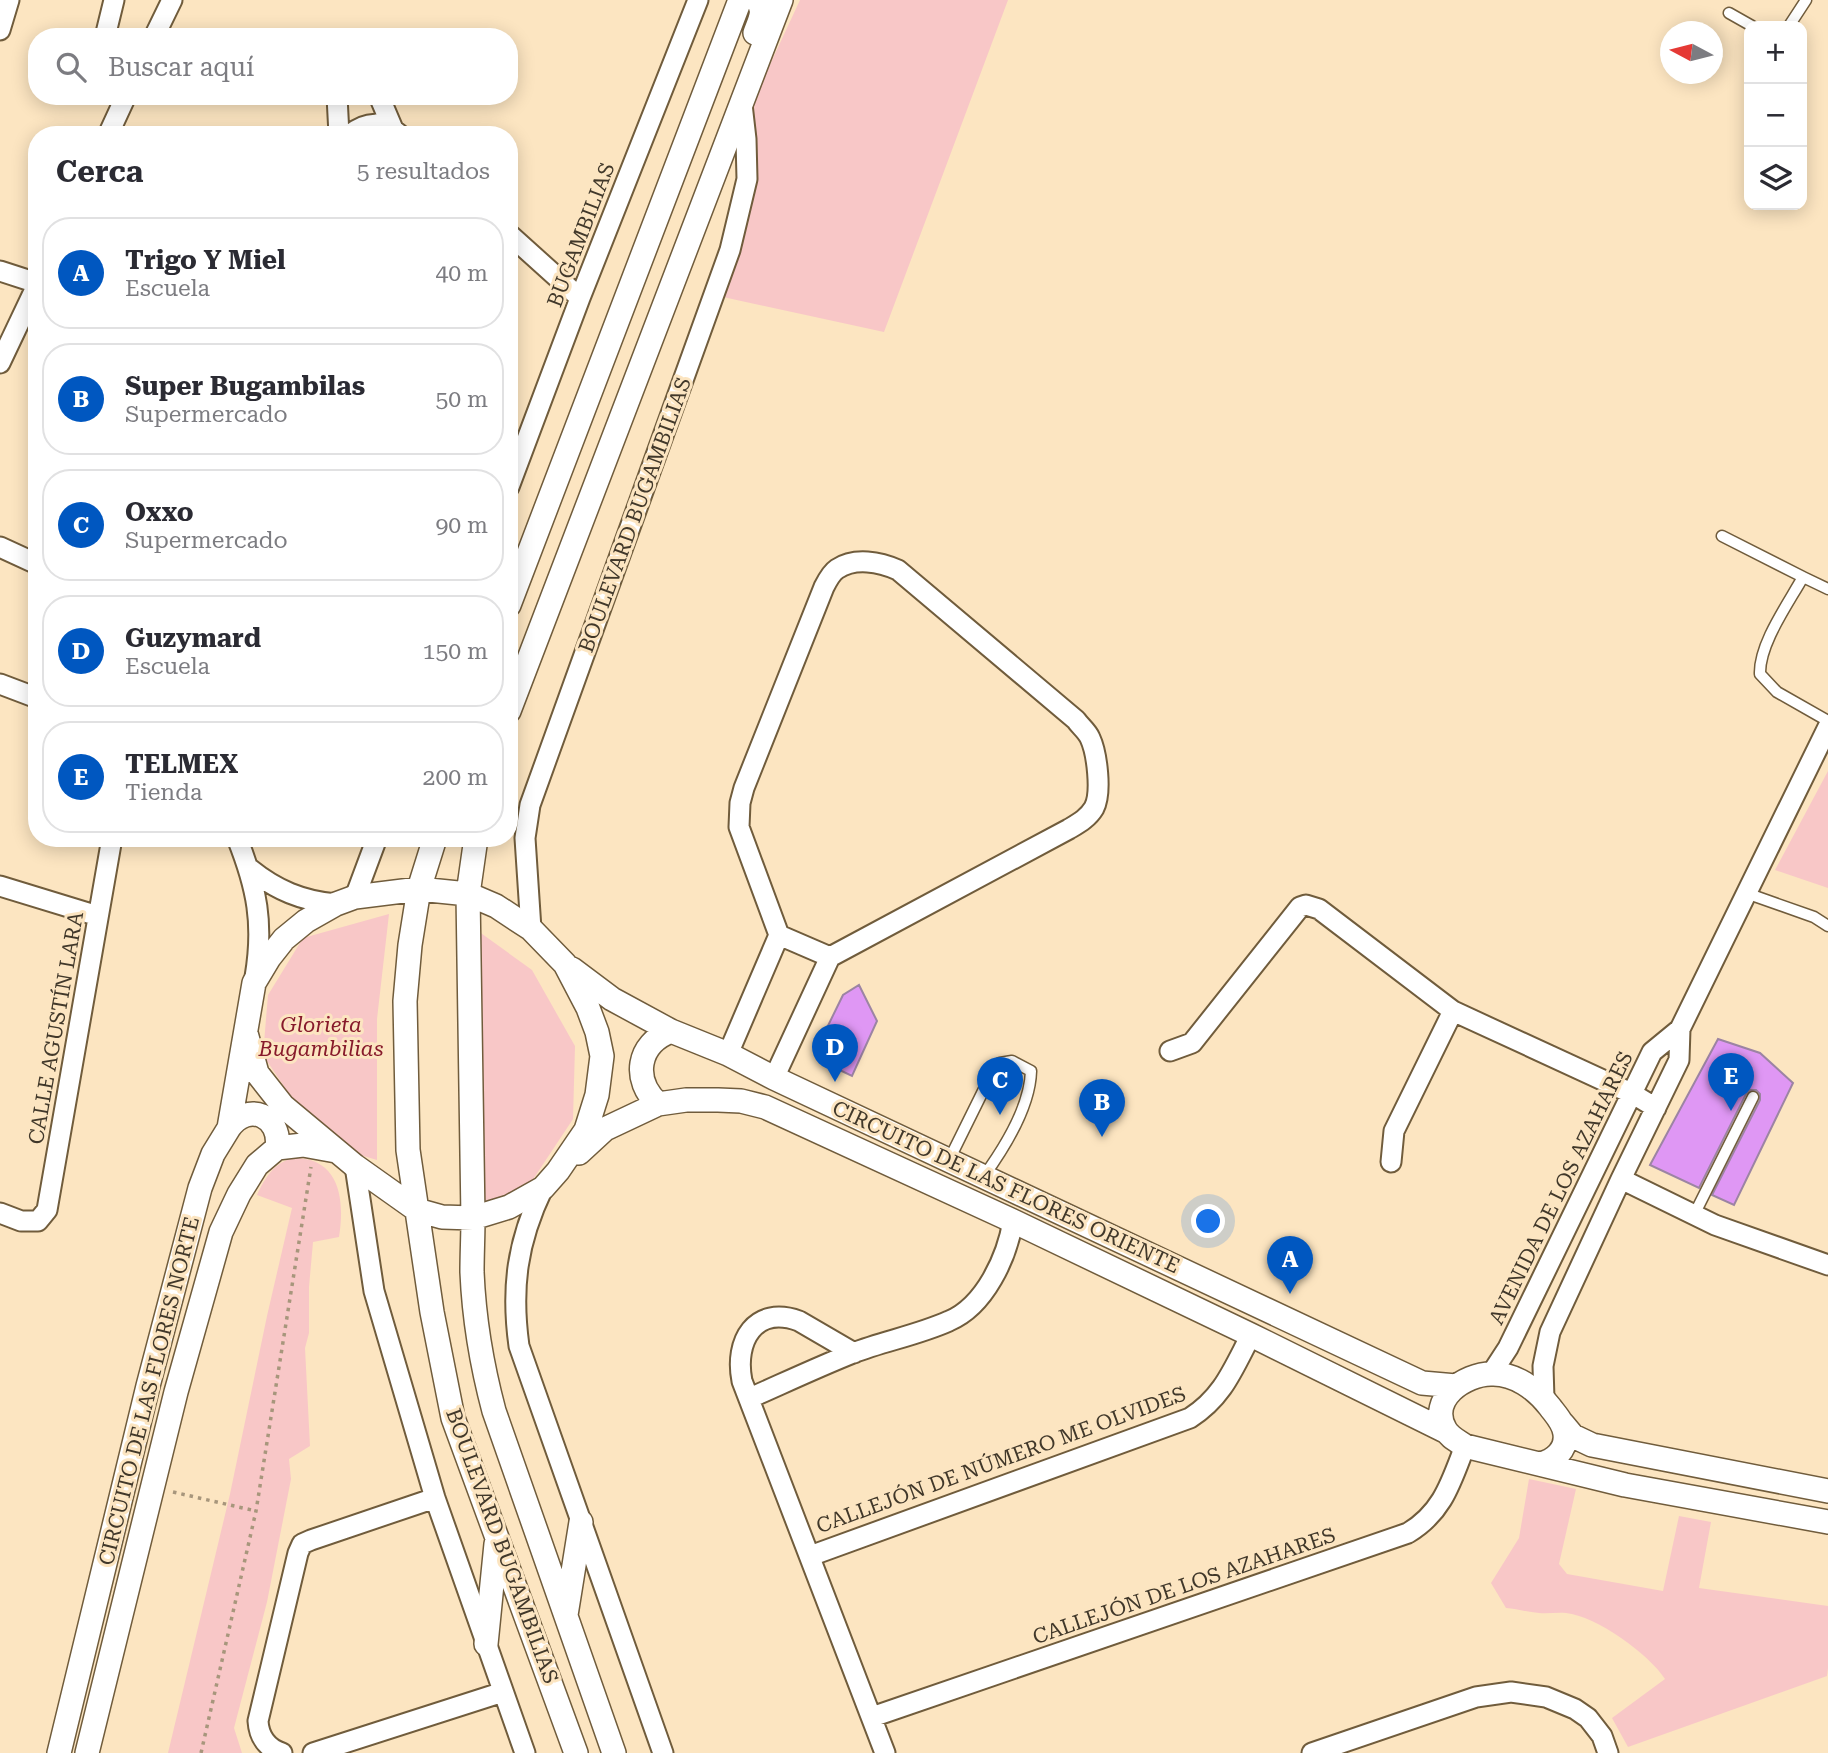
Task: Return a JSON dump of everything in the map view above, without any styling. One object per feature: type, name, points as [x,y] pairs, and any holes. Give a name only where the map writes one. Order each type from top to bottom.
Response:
[{"type":"street","points":[[0,30],[9,0]]},
{"type":"street","points":[[107,28],[114,0]]},
{"type":"street","points":[[158,28],[172,0]]},
{"type":"street","name":"BUGAMBILIAS","points":[[518,464],[580,298],[698,0]]},
{"type":"street","points":[[518,581],[740,0]]},
{"type":"street","points":[[745,92],[749,57],[762,14],[757,0]]},
{"type":"street","name":"BOULEVARD BUGAMBILIAS","points":[[518,687],[780,0]]},
{"type":"street","name":"BOULEVARD BUGAMBILIAS","points":[[531,929],[525,838],[530,805],[730,250],[747,179],[745,92]]},
{"type":"street","points":[[112,126],[122,105]]},
{"type":"street","points":[[337,105],[339,126]]},
{"type":"street","points":[[384,105],[394,126]]},
{"type":"street","points":[[362,126],[387,126]]},
{"type":"street","points":[[518,242],[580,298]]},
{"type":"street","points":[[0,271],[28,281]]},
{"type":"street","points":[[0,363],[28,303]]},
{"type":"street","points":[[0,547],[28,560]]},
{"type":"street","points":[[728,1054],[779,935],[738,827],[744,788],[830,577],[836,569],[846,564],[885,564],[898,569],[1076,720],[1090,737],[1097,770],[1095,806],[1085,820],[830,957],[774,1078]]},
{"type":"street","points":[[0,684],[28,695]]},
{"type":"street","name":"AVENIDA DE LOS AZAHARES","points":[[1544,1399],[1543,1366],[1550,1332],[1679,1060],[1680,1029],[1828,727]]},
{"type":"street","name":"CALLE AGUSTÍN LARA","points":[[0,1213],[21,1221],[38,1222],[47,1210],[110,847]]},
{"type":"street","points":[[241,847],[250,869],[259,922],[254,983]]},
{"type":"street","points":[[254,983],[284,939],[306,920],[346,900],[372,847]]},
{"type":"street","name":"BOULEVARD BUGAMBILIAS","points":[[432,847],[419,889],[405,1000],[408,1150],[432,1312],[453,1418],[576,1753]]},
{"type":"street","name":"BOULEVARD BUGAMBILIAS","points":[[475,847],[468,894],[474,1218],[472,1272],[478,1336],[494,1411],[614,1753]]},
{"type":"street","points":[[250,869],[274,887],[304,899],[346,900],[419,889],[468,894],[496,906],[531,929],[565,964],[588,1008],[602,1056],[597,1095],[586,1130],[534,1208],[516,1270],[516,1321],[519,1346],[663,1753]]},
{"type":"street","points":[[0,886],[98,916]]},
{"type":"street","points":[[1170,1051],[1192,1043],[1300,907],[1306,905],[1319,909],[1453,1011],[1633,1094],[1656,1108]]},
{"type":"street","points":[[779,935],[830,957]]},
{"type":"street","name":"CIRCUITO DE LAS FLORES ORIENTE","points":[[565,964],[612,999],[671,1031],[728,1054],[1422,1383],[1456,1385]]},
{"type":"street","name":"CIRCUITO DE LAS FLORES NORTE","points":[[59,1753],[148,1386],[200,1188],[213,1154],[229,1128],[254,983]]},
{"type":"street","points":[[1391,1162],[1394,1131],[1453,1011]]},
{"type":"street","name":"AVENIDA DE LOS AZAHARES","points":[[1491,1374],[1508,1348],[1652,1052],[1680,1029]]},
{"type":"street","points":[[658,1104],[643,1082],[642,1063],[649,1046],[671,1031]]},
{"type":"street","points":[[246,1033],[257,1073],[283,1106],[417,1210],[442,1217],[474,1218],[509,1207],[551,1180]]},
{"type":"street","name":"CIRCUITO DE LAS FLORES ORIENTE","points":[[551,1180],[605,1129],[658,1104],[686,1100],[718,1100],[741,1101],[765,1107],[1013,1221],[1445,1431]]},
{"type":"street","points":[[229,1128],[233,1121],[246,1114],[261,1115],[274,1125],[277,1148],[303,1145],[347,1158]]},
{"type":"street","name":"CIRCUITO DE LAS FLORES NORTE","points":[[87,1753],[176,1392],[220,1232],[257,1165],[277,1148]]},
{"type":"street","name":"BOULEVARD BUGAMBILIAS","points":[[347,1158],[374,1291],[435,1498],[525,1753]]},
{"type":"street","points":[[1621,1179],[1715,1225],[1828,1265]]},
{"type":"street","points":[[750,1398],[854,1353],[952,1321],[986,1288],[1000,1267],[1011,1237],[1013,1221]]},
{"type":"street","points":[[854,1353],[799,1321],[780,1317],[761,1321],[752,1327],[740,1361],[742,1381],[885,1753]]},
{"type":"street","name":"CALLEJÓN DE NÚMERO ME OLVIDES","points":[[810,1556],[1190,1418],[1219,1394],[1251,1335]]},
{"type":"street","points":[[1828,1491],[1592,1445],[1573,1436],[1544,1399],[1515,1378],[1491,1374],[1471,1378],[1456,1385],[1443,1404],[1442,1422],[1445,1431],[1465,1446],[1625,1485],[1828,1522]]},
{"type":"street","points":[[148,1386],[176,1392]]},
{"type":"street","points":[[1540,1464],[1554,1459],[1563,1448],[1563,1424]]},
{"type":"street","name":"CALLEJÓN DE LOS AZAHARES","points":[[872,1717],[1408,1533],[1427,1520],[1445,1497],[1465,1446]]},
{"type":"street","points":[[282,1753],[267,1744],[259,1733],[257,1721],[302,1544],[435,1498]]},
{"type":"street","points":[[565,1618],[582,1522]]},
{"type":"street","points":[[486,1644],[497,1538]]},
{"type":"street","points":[[313,1753],[503,1692]]},
{"type":"street","points":[[1311,1753],[1476,1697],[1511,1692],[1546,1697],[1575,1709],[1588,1718],[1602,1736],[1608,1753]]},
{"type":"lane","points":[[1792,21],[1805,0]]},
{"type":"lane","points":[[1729,13],[1744,21]]},
{"type":"lane","points":[[1722,537],[1828,589]]},
{"type":"lane","points":[[1803,577],[1769,639],[1759,662],[1759,674],[1777,692],[1828,721]]},
{"type":"lane","points":[[1746,893],[1814,917],[1828,926]]},
{"type":"lane","points":[[948,1160],[991,1075],[1000,1063],[1012,1061],[1031,1070],[1030,1085],[1010,1136],[984,1176]]},
{"type":"lane","points":[[1693,1215],[1753,1097]]},
{"type":"path","points":[[201,1753],[256,1511],[314,1147]]},
{"type":"path","points":[[153,1487],[256,1511]]},
{"type":"green space","points":[[800,0],[1008,0],[884,332],[723,297],[755,189],[754,99]]},
{"type":"green space","points":[[1828,771],[1828,888],[1775,870]]},
{"type":"green space","name":"Glorieta Bugambilias","points":[[389,914],[377,1019],[377,1160],[357,1154],[291,1097],[263,1055],[268,995],[303,938]]},
{"type":"green space","points":[[478,931],[532,970],[575,1046],[573,1119],[528,1187],[482,1206]]},
{"type":"green space","points":[[294,1158],[321,1165],[330,1173],[340,1196],[341,1209],[339,1237],[313,1242],[309,1333],[305,1348],[310,1446],[289,1459],[291,1479],[267,1602],[234,1728],[242,1753],[168,1753],[230,1494],[292,1208],[257,1195],[276,1167]]},
{"type":"green space","points":[[1529,1479],[1576,1489],[1559,1564],[1567,1574],[1663,1591],[1679,1516],[1711,1522],[1699,1588],[1828,1606],[1827,1676],[1628,1747],[1612,1718],[1665,1679],[1657,1669],[1635,1648],[1592,1621],[1566,1613],[1539,1613],[1506,1608],[1491,1583],[1519,1538]]},
{"type":"building","points":[[859,985],[877,1021],[852,1076],[829,1065],[820,1042],[843,995]]},
{"type":"building","points":[[1718,1039],[1760,1053],[1793,1083],[1734,1205],[1712,1195],[1760,1100],[1760,1094],[1756,1090],[1750,1090],[1746,1094],[1699,1188],[1650,1165]]},
{"type":"place","name":"Guzymard","points":[[835,1082]]},
{"type":"place","name":"TELMEX","points":[[1731,1111]]},
{"type":"place","name":"Oxxo","points":[[1000,1115]]},
{"type":"place","name":"Super Bugambilas","points":[[1102,1137]]},
{"type":"place","name":"Trigo Y Miel","points":[[1290,1294]]}]
